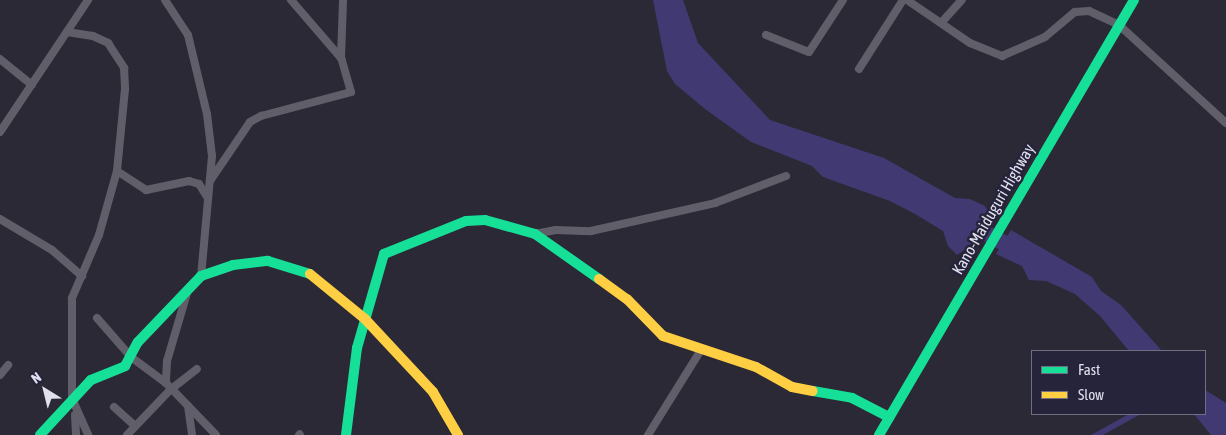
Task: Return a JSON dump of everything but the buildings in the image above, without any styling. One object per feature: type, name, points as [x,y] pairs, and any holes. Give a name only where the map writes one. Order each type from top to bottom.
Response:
[{"type":"main road","name":"Kano-Maiduguri Highway","points":[[879,435],[1002,221],[1134,0]]},
{"type":"main road","points":[[346,435],[357,348],[384,254],[466,221],[485,220],[535,234],[627,299],[663,336],[756,367],[792,387],[852,398],[889,417]]},
{"type":"main road","points":[[40,435],[97,376],[125,366],[138,342],[187,293],[201,276],[233,265],[268,261],[307,271],[365,319],[433,392],[458,435]]},
{"type":"street","points":[[0,132],[88,0]]},
{"type":"street","points":[[165,0],[188,35],[199,71],[212,156],[201,276]]},
{"type":"street","points":[[291,0],[341,58]]},
{"type":"street","points":[[209,183],[250,122],[261,116],[351,92],[341,58],[343,0]]},
{"type":"street","points":[[766,35],[809,52],[843,0]]},
{"type":"street","points":[[859,69],[902,0]]},
{"type":"street","points":[[907,0],[970,43],[1002,56],[1045,37],[1075,12],[1089,11],[1119,25],[1226,123]]},
{"type":"street","points":[[941,24],[962,0]]},
{"type":"street","points":[[67,32],[93,36],[108,44],[124,68],[117,171],[99,235],[72,298],[73,400],[76,435]]},
{"type":"street","points":[[0,59],[32,85]]},
{"type":"street","points":[[117,171],[146,190],[189,181],[199,184],[207,197]]},
{"type":"street","points":[[535,234],[556,230],[591,231],[715,203],[786,176]]},
{"type":"street","points":[[0,219],[52,250],[82,276]]},
{"type":"street","points":[[168,387],[167,361],[187,293]]},
{"type":"street","points":[[97,318],[131,357],[168,387],[216,435]]},
{"type":"street","points":[[648,435],[701,350]]},
{"type":"street","points":[[0,375],[8,365]]},
{"type":"street","points":[[128,435],[168,387],[197,369]]},
{"type":"street","points":[[73,400],[88,435]]},
{"type":"street","points":[[188,406],[192,435]]},
{"type":"street","points":[[114,407],[135,426]]},
{"type":"shaded area","points":[[653,0],[683,0],[698,43],[770,120],[884,158],[955,198],[970,199],[985,206],[991,216],[973,244],[957,255],[948,246],[943,231],[915,214],[890,201],[823,177],[812,166],[751,142],[705,109],[675,84],[667,71]]},
{"type":"shaded area","points":[[1011,230],[1092,277],[1101,291],[1121,305],[1161,350],[1128,350],[1100,316],[1075,294],[1046,281],[1029,280],[1022,266],[996,254]]},
{"type":"shaded area","points":[[1206,391],[1226,403],[1226,435],[1211,435],[1195,415],[1206,415]]},
{"type":"shaded area","points":[[1127,415],[1139,415],[1103,435],[1091,435]]},
{"type":"waterway","points":[[962,220],[1022,253]]},
{"type":"traffic: fast","points":[[879,435],[1134,0]]},
{"type":"traffic: fast","points":[[346,435],[357,348],[384,254],[466,221],[485,220],[535,234],[599,279]]},
{"type":"traffic: fast","points":[[40,435],[91,380],[125,366],[138,342],[201,276],[233,265],[268,261],[310,274]]},
{"type":"traffic: fast","points":[[813,391],[852,398],[889,417]]},
{"type":"traffic: slow","points":[[310,274],[365,319],[433,392],[458,435]]},
{"type":"traffic: slow","points":[[599,279],[627,299],[663,336],[756,367],[792,387],[813,391]]}]
